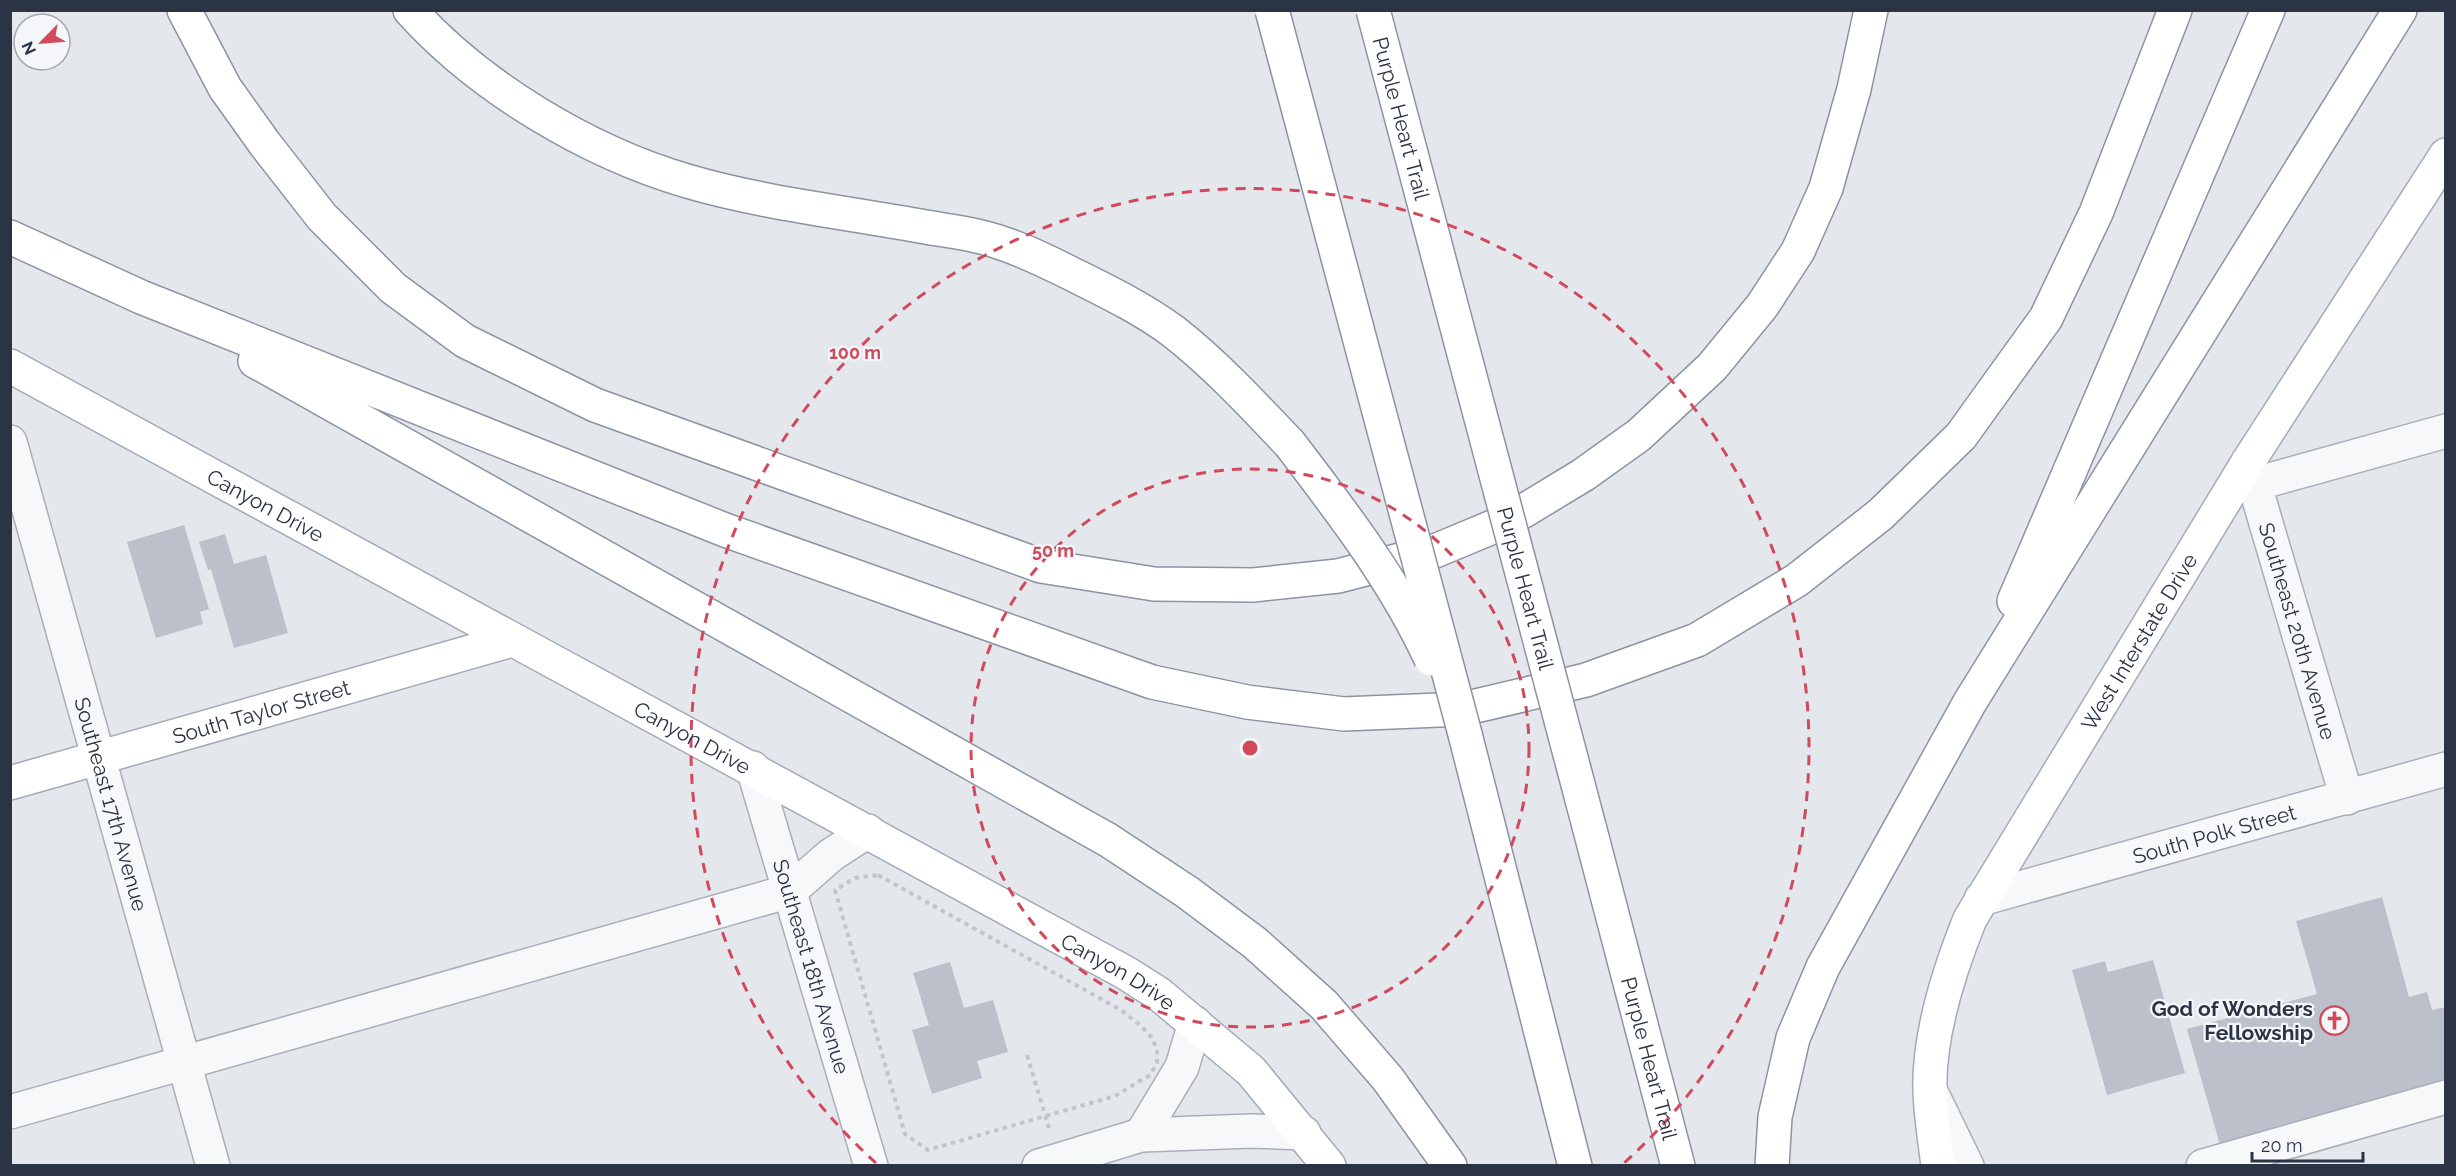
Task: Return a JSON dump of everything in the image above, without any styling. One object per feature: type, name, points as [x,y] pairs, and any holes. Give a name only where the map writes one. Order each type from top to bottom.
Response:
[{"type":"main road","points":[[184,10],[225,87],[322,218],[393,288],[465,341],[595,405],[1041,566],[1154,584],[1253,585],[1338,576],[1435,551],[1507,521],[1583,475],[1639,435],[1712,367],[1762,306],[1798,251],[1826,188],[1854,89],[1871,10]]},
{"type":"main road","points":[[1272,10],[1465,734],[1575,1166]]},
{"type":"main road","name":"Purple Heart Trail","points":[[1373,10],[1678,1166]]},
{"type":"main road","points":[[10,237],[141,297],[725,530],[1152,682],[1247,702],[1344,714],[1463,709],[1586,680],[1697,640],[1797,580],[1881,514],[1961,436],[2046,318],[2096,213],[2175,10]]},
{"type":"main road","points":[[1970,702],[2268,10]]},
{"type":"main road","points":[[2250,51],[2273,10]]},
{"type":"main road","points":[[1772,1166],[1775,1117],[1793,1038],[1823,967],[1970,702],[2400,10]]},
{"type":"main road","points":[[420,21],[490,81],[555,125],[618,156],[687,181],[742,194],[985,238],[1045,261],[1112,294],[1173,332],[1232,383],[1290,444],[1353,526],[1418,632],[1465,734]]},
{"type":"main road","name":"West Interstate Drive","points":[[1938,1166],[1930,1090],[1934,1048],[1943,994],[1957,951],[1981,899],[2252,473],[2445,155]]},
{"type":"main road","points":[[141,297],[1108,840],[1187,892],[1255,943],[1324,1005],[1388,1078],[1450,1166]]},
{"type":"main road","name":"Canyon Drive","points":[[10,366],[1126,972],[1159,994],[1251,1071],[1329,1166]]},
{"type":"main road","name":"South Taylor Street","points":[[10,783],[512,640]]},
{"type":"street","points":[[2252,473],[2445,431]]},
{"type":"street","name":"Southeast 17th Avenue","points":[[10,442],[213,1166]]},
{"type":"street","name":"Southeast 20th Avenue","points":[[2252,473],[2347,798]]},
{"type":"street","name":"Southeast 18th Avenue","points":[[753,768],[871,1166]]},
{"type":"street","name":"South Polk Street","points":[[1981,899],[2347,798],[2444,774]]},
{"type":"street","points":[[10,1112],[790,891],[831,855],[868,831]]},
{"type":"street","points":[[1141,1135],[1182,1067],[1195,1023]]},
{"type":"street","points":[[1930,1090],[1967,1166]]},
{"type":"street","points":[[2203,1166],[2445,1097]]},
{"type":"street","points":[[1049,1163],[1141,1135],[1252,1131],[1304,1133]]},
{"type":"path","points":[[878,875],[1121,1010],[1153,1039],[1157,1052],[1157,1063],[1149,1075],[1136,1085],[1115,1096],[1046,1116],[928,1150],[905,1134],[835,890],[855,878],[878,875]]},
{"type":"path","points":[[1027,1055],[1046,1116],[1049,1163]]},
{"type":"building","points":[[184,525],[209,609],[200,612],[203,624],[156,638],[127,542]]},
{"type":"building","points":[[225,534],[234,564],[266,555],[288,633],[234,648],[211,569],[208,570],[199,542]]},
{"type":"building","name":"God of Wonders Fellowship","points":[[2382,897],[2409,997],[2427,992],[2432,1010],[2446,1007],[2446,1090],[2222,1152],[2187,1029],[2317,994],[2296,921]]},
{"type":"building","points":[[2153,960],[2185,1073],[2107,1095],[2072,970],[2105,961],[2108,972]]},
{"type":"building","points":[[950,962],[964,1008],[993,1000],[1008,1052],[977,1061],[982,1078],[932,1094],[912,1030],[929,1025],[913,973]]},
{"type":"place","name":"God of Wonders Fellowship","points":[[2334,1020]]}]
